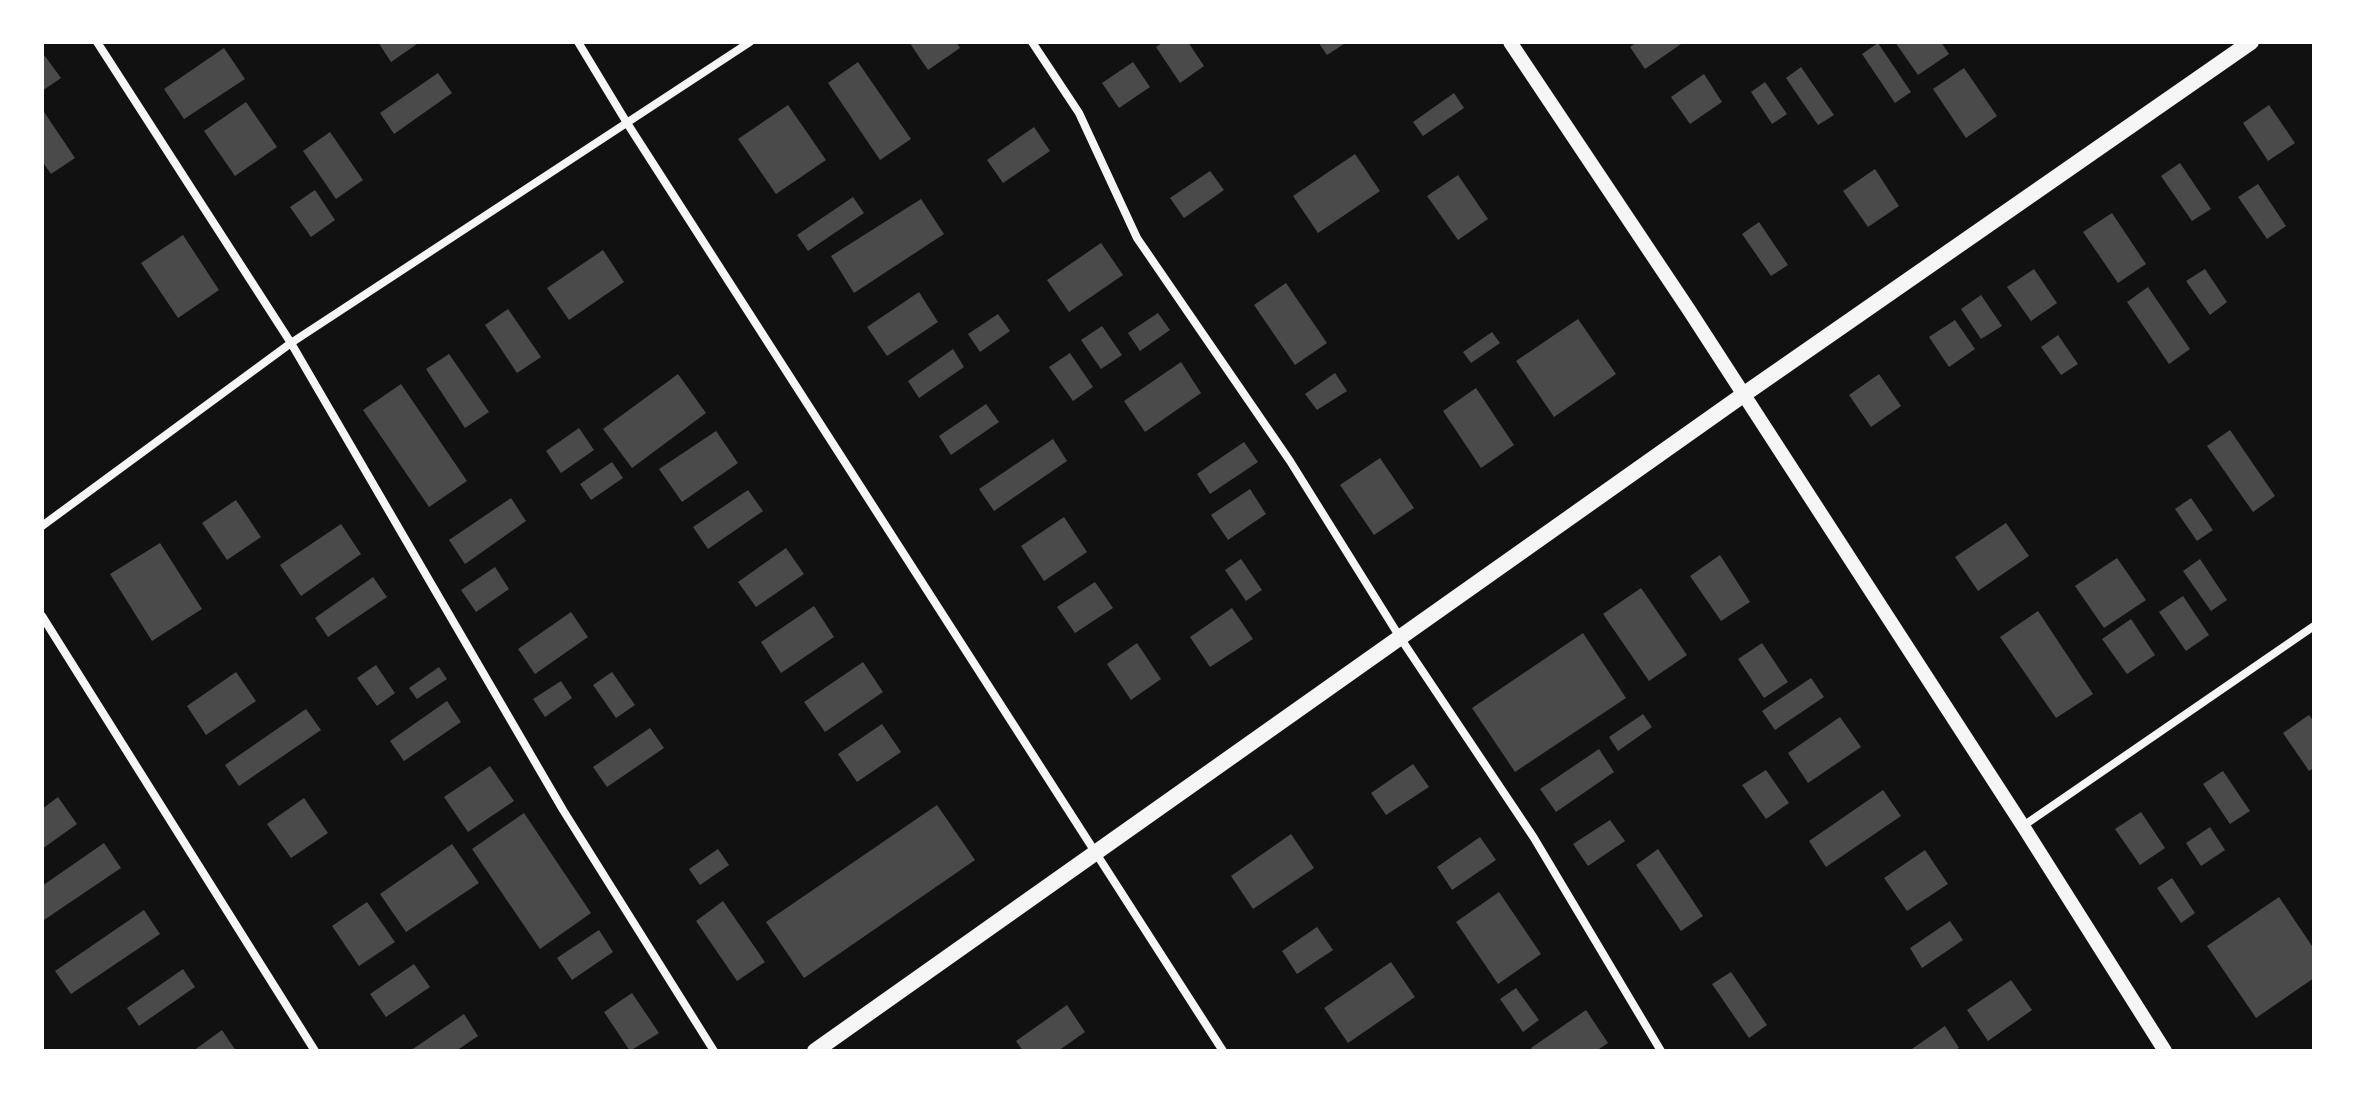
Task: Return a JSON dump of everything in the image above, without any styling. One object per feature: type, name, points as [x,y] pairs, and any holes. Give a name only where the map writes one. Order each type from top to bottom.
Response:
[{"type":"main road","points":[[815,1051],[1743,395],[2251,42]]},
{"type":"street","points":[[97,42],[291,343],[555,797],[714,1051]]},
{"type":"street","points":[[578,42],[1223,1051]]},
{"type":"street","points":[[42,526],[291,343],[750,42]]},
{"type":"street","points":[[1032,42],[1079,113],[1137,238],[1290,461],[1401,639],[1534,838],[1661,1051]]},
{"type":"street","points":[[1510,42],[2023,826],[2165,1051]]},
{"type":"street","points":[[42,616],[315,1051]]},
{"type":"street","points":[[2023,826],[2314,626]]},
{"type":"building","points":[[378,42],[420,42],[391,62]]},
{"type":"building","points":[[909,42],[956,42],[960,48],[928,70]]},
{"type":"building","points":[[1164,42],[1188,42],[1204,66],[1180,83],[1156,47]]},
{"type":"building","points":[[1318,42],[1347,42],[1327,55]]},
{"type":"building","points":[[1637,42],[1684,42],[1645,69],[1630,47]]},
{"type":"building","points":[[1895,42],[1941,42],[1949,54],[1918,75]]},
{"type":"building","points":[[1878,43],[1911,92],[1895,103],[1862,54]]},
{"type":"building","points":[[224,48],[245,79],[184,119],[164,89]]},
{"type":"building","points":[[45,56],[61,78],[42,91],[42,58]]},
{"type":"building","points":[[858,62],[911,139],[880,160],[828,83]]},
{"type":"building","points":[[1133,62],[1150,87],[1119,108],[1102,83]]},
{"type":"building","points":[[1801,67],[1834,115],[1818,125],[1786,78]]},
{"type":"building","points":[[1964,68],[1997,116],[1966,138],[1933,89]]},
{"type":"building","points":[[438,73],[452,93],[394,134],[380,113]]},
{"type":"building","points":[[1704,74],[1722,102],[1690,124],[1671,97]]},
{"type":"building","points":[[1765,82],[1787,114],[1772,124],[1751,92]]},
{"type":"building","points":[[1454,93],[1464,108],[1423,136],[1413,122]]},
{"type":"building","points":[[246,102],[277,147],[235,176],[204,131]]},
{"type":"building","points":[[788,105],[826,160],[776,194],[738,139]]},
{"type":"building","points":[[2269,105],[2295,143],[2268,161],[2243,123]]},
{"type":"building","points":[[42,109],[75,158],[51,174],[42,161]]},
{"type":"building","points":[[1034,127],[1050,151],[1003,183],[987,160]]},
{"type":"building","points":[[330,132],[363,180],[336,199],[303,151]]},
{"type":"building","points":[[1355,154],[1380,191],[1318,233],[1293,196]]},
{"type":"building","points":[[2180,163],[2211,209],[2192,221],[2161,176]]},
{"type":"building","points":[[1875,169],[1899,206],[1868,227],[1843,191]]},
{"type":"building","points":[[1210,171],[1224,190],[1184,218],[1170,198]]},
{"type":"building","points":[[1458,175],[1488,219],[1458,240],[1427,196]]},
{"type":"building","points":[[2258,184],[2286,226],[2267,239],[2238,197]]},
{"type":"building","points":[[315,190],[335,220],[311,237],[290,207]]},
{"type":"building","points":[[853,197],[864,213],[808,251],[797,235]]},
{"type":"building","points":[[921,199],[944,234],[854,293],[831,256]]},
{"type":"building","points":[[2112,213],[2146,264],[2118,283],[2083,232]]},
{"type":"building","points":[[1759,222],[1788,265],[1771,276],[1742,234]]},
{"type":"building","points":[[183,235],[219,290],[178,318],[141,263]]},
{"type":"building","points":[[1101,243],[1123,275],[1069,312],[1047,280]]},
{"type":"building","points":[[603,250],[624,282],[569,320],[547,288]]},
{"type":"building","points":[[2034,269],[2057,303],[2031,321],[2007,287]]},
{"type":"building","points":[[2205,269],[2227,302],[2210,315],[2186,281]]},
{"type":"building","points":[[1286,283],[1327,343],[1295,365],[1254,305]]},
{"type":"building","points":[[2148,287],[2190,349],[2169,364],[2127,302]]},
{"type":"building","points":[[919,292],[938,322],[887,356],[867,327]]},
{"type":"building","points":[[1981,295],[2002,326],[1981,339],[1961,309]]},
{"type":"building","points":[[508,309],[541,357],[517,373],[485,325]]},
{"type":"building","points":[[1158,313],[1170,330],[1140,351],[1128,333]]},
{"type":"building","points":[[998,314],[1010,331],[980,352],[968,334]]},
{"type":"building","points":[[1578,319],[1616,374],[1554,417],[1516,361]]},
{"type":"building","points":[[1955,320],[1975,349],[1949,367],[1929,337]]},
{"type":"building","points":[[1102,326],[1122,355],[1101,369],[1081,340]]},
{"type":"building","points":[[1492,332],[1500,343],[1471,363],[1463,352]]},
{"type":"building","points":[[2058,335],[2078,364],[2061,375],[2041,347]]},
{"type":"building","points":[[953,349],[964,367],[919,398],[908,381]]},
{"type":"building","points":[[1070,353],[1093,387],[1073,401],[1049,367]]},
{"type":"building","points":[[449,354],[489,412],[465,428],[426,369]]},
{"type":"building","points":[[1181,362],[1201,393],[1145,432],[1124,401]]},
{"type":"building","points":[[1335,373],[1347,391],[1317,410],[1305,394]]},
{"type":"building","points":[[678,374],[706,413],[632,468],[603,429]]},
{"type":"building","points":[[1879,374],[1901,406],[1871,427],[1849,395]]},
{"type":"building","points":[[401,384],[467,481],[429,507],[363,410]]},
{"type":"building","points":[[1476,388],[1514,445],[1481,468],[1443,411]]},
{"type":"building","points":[[986,404],[999,422],[951,455],[939,436]]},
{"type":"building","points":[[579,428],[594,450],[561,473],[546,451]]},
{"type":"building","points":[[2230,430],[2275,496],[2253,512],[2207,446]]},
{"type":"building","points":[[716,431],[738,463],[682,502],[659,469]]},
{"type":"building","points":[[1053,439],[1067,461],[994,511],[979,489]]},
{"type":"building","points":[[1244,442],[1258,462],[1210,494],[1197,474]]},
{"type":"building","points":[[1380,458],[1414,508],[1374,535],[1340,485]]},
{"type":"building","points":[[612,462],[623,478],[591,500],[580,484]]},
{"type":"building","points":[[1250,489],[1266,514],[1228,540],[1211,515]]},
{"type":"building","points":[[748,490],[763,511],[708,549],[693,527]]},
{"type":"building","points":[[511,498],[526,521],[465,564],[449,540]]},
{"type":"building","points":[[2191,498],[2213,530],[2197,541],[2175,509]]},
{"type":"building","points":[[236,500],[261,537],[227,560],[202,523]]},
{"type":"building","points":[[1064,517],[1087,552],[1044,581],[1021,546]]},
{"type":"building","points":[[2006,523],[2029,556],[1978,591],[1955,557]]},
{"type":"building","points":[[341,524],[361,554],[301,596],[280,565]]},
{"type":"building","points":[[160,543],[202,609],[152,641],[110,574]]},
{"type":"building","points":[[786,548],[804,574],[756,607],[738,582]]},
{"type":"building","points":[[1720,555],[1750,602],[1721,621],[1690,576]]},
{"type":"building","points":[[2117,558],[2146,600],[2104,628],[2075,586]]},
{"type":"building","points":[[1241,559],[1262,590],[1246,601],[1225,570]]},
{"type":"building","points":[[2200,559],[2227,600],[2211,611],[2183,571]]},
{"type":"building","points":[[495,567],[509,589],[476,612],[461,590]]},
{"type":"building","points":[[373,577],[387,597],[328,637],[315,618]]},
{"type":"building","points":[[1095,582],[1113,608],[1075,633],[1057,607]]},
{"type":"building","points":[[1641,588],[1687,655],[1649,681],[1603,614]]},
{"type":"building","points":[[2183,596],[2209,635],[2186,651],[2159,612]]},
{"type":"building","points":[[814,606],[834,637],[781,673],[761,642]]},
{"type":"building","points":[[1232,608],[1253,639],[1210,667],[1190,637]]},
{"type":"building","points":[[2038,611],[2093,694],[2056,718],[2000,637]]},
{"type":"building","points":[[571,612],[588,637],[535,674],[518,649]]},
{"type":"building","points":[[2131,619],[2155,655],[2127,674],[2102,639]]},
{"type":"building","points":[[1583,633],[1626,698],[1515,772],[1472,708]]},
{"type":"building","points":[[1137,643],[1161,679],[1131,700],[1107,664]]},
{"type":"building","points":[[1762,643],[1788,682],[1764,698],[1738,659]]},
{"type":"building","points":[[863,662],[883,692],[825,732],[804,702]]},
{"type":"building","points":[[376,665],[395,693],[377,706],[357,678]]},
{"type":"building","points":[[439,667],[447,679],[417,699],[409,688]]},
{"type":"building","points":[[236,672],[256,701],[206,735],[187,706]]},
{"type":"building","points":[[612,672],[635,705],[616,718],[593,685]]},
{"type":"building","points":[[1811,678],[1824,697],[1775,730],[1762,711]]},
{"type":"building","points":[[561,681],[572,698],[545,717],[533,699]]},
{"type":"building","points":[[447,701],[461,722],[404,761],[390,741]]},
{"type":"building","points":[[306,709],[321,730],[239,786],[225,765]]},
{"type":"building","points":[[1643,714],[1652,727],[1618,751],[1609,737]]},
{"type":"building","points":[[2309,715],[2314,722],[2314,768],[2309,771],[2283,733]]},
{"type":"building","points":[[1840,717],[1861,747],[1808,783],[1788,753]]},
{"type":"building","points":[[882,724],[901,752],[857,782],[838,754]]},
{"type":"building","points":[[650,728],[664,748],[607,787],[593,767]]},
{"type":"building","points":[[1599,749],[1614,772],[1556,812],[1540,789]]},
{"type":"building","points":[[1413,764],[1429,787],[1386,815],[1371,793]]},
{"type":"building","points":[[490,766],[514,801],[468,832],[444,797]]},
{"type":"building","points":[[1766,770],[1789,803],[1766,819],[1742,785]]},
{"type":"building","points":[[2223,771],[2250,811],[2230,824],[2203,784]]},
{"type":"building","points":[[1883,790],[1901,816],[1826,867],[1809,841]]},
{"type":"building","points":[[58,797],[77,824],[42,849],[42,809]]},
{"type":"building","points":[[304,798],[328,833],[291,858],[267,824]]},
{"type":"building","points":[[937,805],[975,860],[804,978],[766,922]]},
{"type":"building","points":[[2141,812],[2165,848],[2140,865],[2115,829]]},
{"type":"building","points":[[524,813],[591,913],[540,949],[472,849]]},
{"type":"building","points":[[1610,820],[1625,841],[1588,866],[1573,844]]},
{"type":"building","points":[[2210,827],[2225,850],[2201,866],[2186,843]]},
{"type":"building","points":[[1291,834],[1314,868],[1253,909],[1231,876]]},
{"type":"building","points":[[1480,837],[1496,860],[1452,890],[1437,867]]},
{"type":"building","points":[[104,843],[121,868],[44,920],[42,886]]},
{"type":"building","points":[[452,844],[479,883],[406,932],[380,894]]},
{"type":"building","points":[[718,849],[729,865],[700,885],[689,869]]},
{"type":"building","points":[[1658,849],[1703,916],[1681,931],[1636,865]]},
{"type":"building","points":[[1925,850],[1948,884],[1907,911],[1884,878]]},
{"type":"building","points":[[2172,878],[2195,913],[2181,923],[2157,888]]},
{"type":"building","points":[[1499,892],[1541,954],[1498,984],[1456,922]]},
{"type":"building","points":[[2279,897],[2314,949],[2314,978],[2256,1018],[2207,946]]},
{"type":"building","points":[[723,901],[765,962],[737,981],[696,921]]},
{"type":"building","points":[[367,902],[395,942],[359,966],[332,926]]},
{"type":"building","points":[[144,910],[160,934],[71,994],[55,971]]},
{"type":"building","points":[[1950,921],[1963,940],[1922,968],[1910,948]]},
{"type":"building","points":[[1317,927],[1333,950],[1297,974],[1282,951]]},
{"type":"building","points":[[599,930],[613,952],[572,980],[557,958]]},
{"type":"building","points":[[1391,962],[1415,997],[1348,1043],[1324,1008]]},
{"type":"building","points":[[414,964],[430,987],[386,1017],[370,994]]},
{"type":"building","points":[[183,969],[195,987],[139,1026],[127,1008]]},
{"type":"building","points":[[1731,972],[1767,1025],[1749,1038],[1712,984]]},
{"type":"building","points":[[2011,980],[2032,1010],[1988,1041],[1967,1010]]},
{"type":"building","points":[[1516,988],[1539,1020],[1523,1032],[1500,999]]},
{"type":"building","points":[[632,993],[659,1033],[630,1051],[604,1012]]},
{"type":"building","points":[[1067,1005],[1085,1032],[1058,1051],[1023,1051],[1016,1041]]},
{"type":"building","points":[[1586,1010],[1608,1043],[1596,1051],[1533,1051],[1531,1048]]},
{"type":"building","points":[[464,1014],[478,1036],[456,1051],[410,1051]]},
{"type":"building","points":[[1945,1026],[1959,1048],[1954,1051],[1909,1051]]},
{"type":"building","points":[[222,1030],[236,1051],[193,1051]]}]
